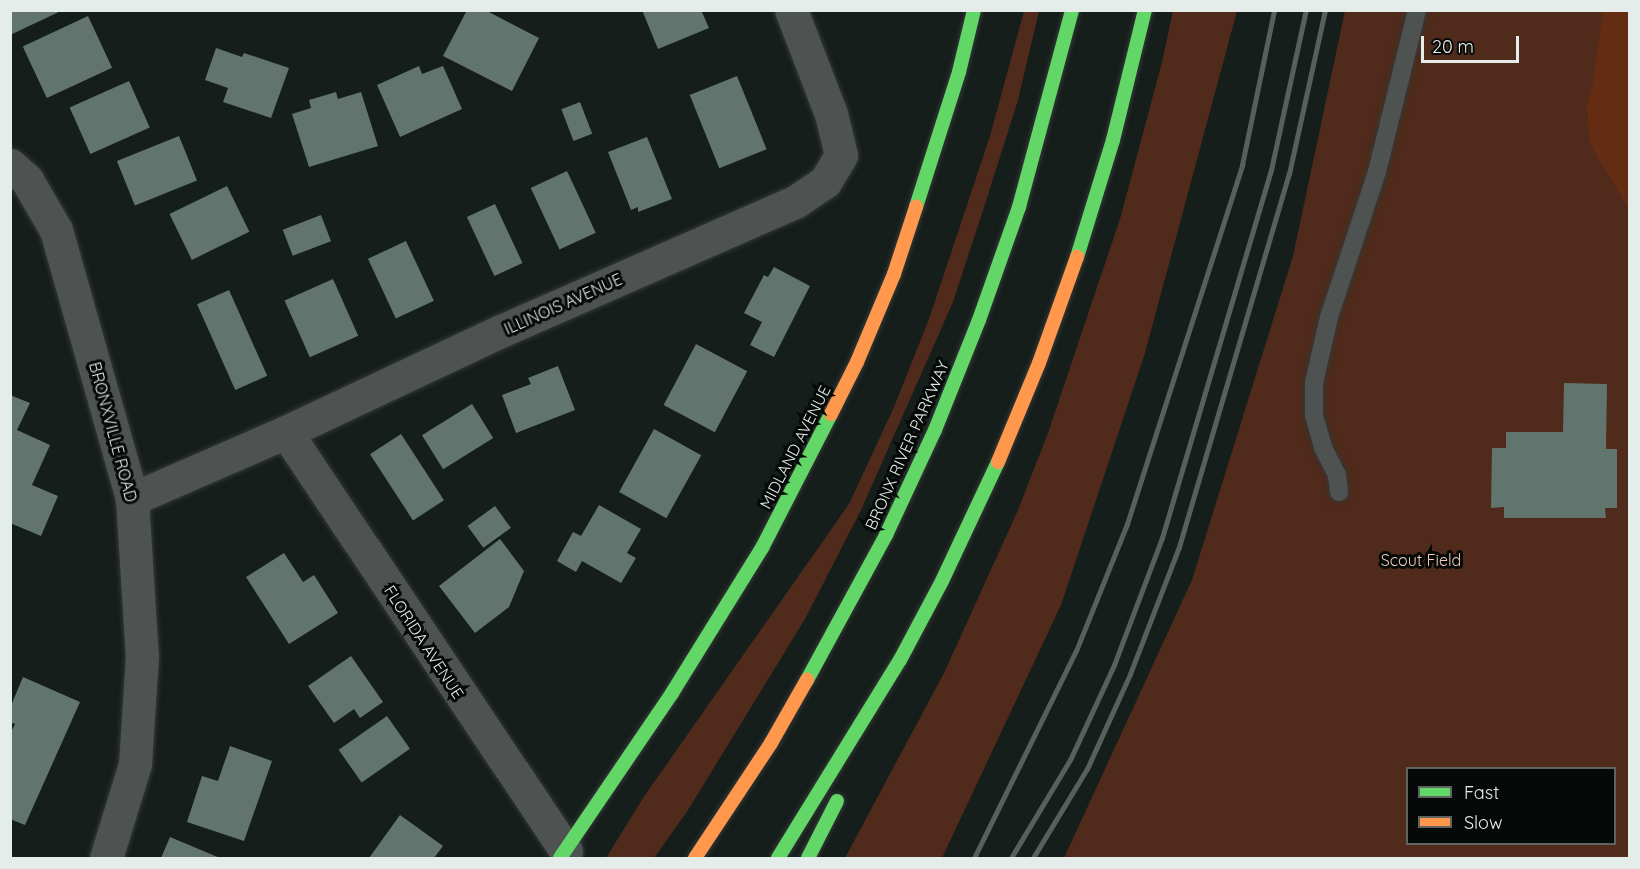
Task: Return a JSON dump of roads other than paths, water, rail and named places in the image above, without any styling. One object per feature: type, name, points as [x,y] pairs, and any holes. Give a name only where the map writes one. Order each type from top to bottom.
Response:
[{"type":"main road","name":"MIDLAND AVENUE","points":[[563,855],[672,693],[762,548],[857,362],[894,274],[959,72],[974,10]]},
{"type":"main road","name":"BRONX RIVER PARKWAY","points":[[695,858],[771,744],[831,639],[886,535],[934,430],[979,320],[1019,207],[1050,99],[1072,10]]},
{"type":"main road","points":[[778,858],[837,766],[900,660],[942,581],[993,475],[1053,325],[1110,151],[1145,10]]},
{"type":"main road","points":[[854,763],[900,660]]},
{"type":"main road","points":[[808,858],[845,784]]},
{"type":"street","name":"ILLINOIS AVENUE","points":[[132,500],[286,432],[501,332],[795,202],[825,182],[841,154],[831,114],[791,10]]},
{"type":"street","name":"BRONXVILLE ROAD","points":[[10,165],[27,180],[56,230],[132,500],[142,656],[135,764],[106,858]]},
{"type":"street","name":"FLORIDA AVENUE","points":[[286,432],[563,855]]},
{"type":"lane","points":[[1339,492],[1336,474],[1323,447],[1314,415],[1314,383],[1329,317],[1377,172],[1417,10]]},
{"type":"railway","points":[[974,858],[1076,651],[1127,524],[1242,165],[1274,10]]},
{"type":"railway","points":[[1011,858],[1070,760],[1114,665],[1162,538],[1271,170],[1306,10]]},
{"type":"railway","points":[[1033,858],[1087,769],[1130,674],[1179,547],[1289,174],[1325,10]]},
{"type":"park label","name":"Scout Field","points":[[1421,560]]}]
